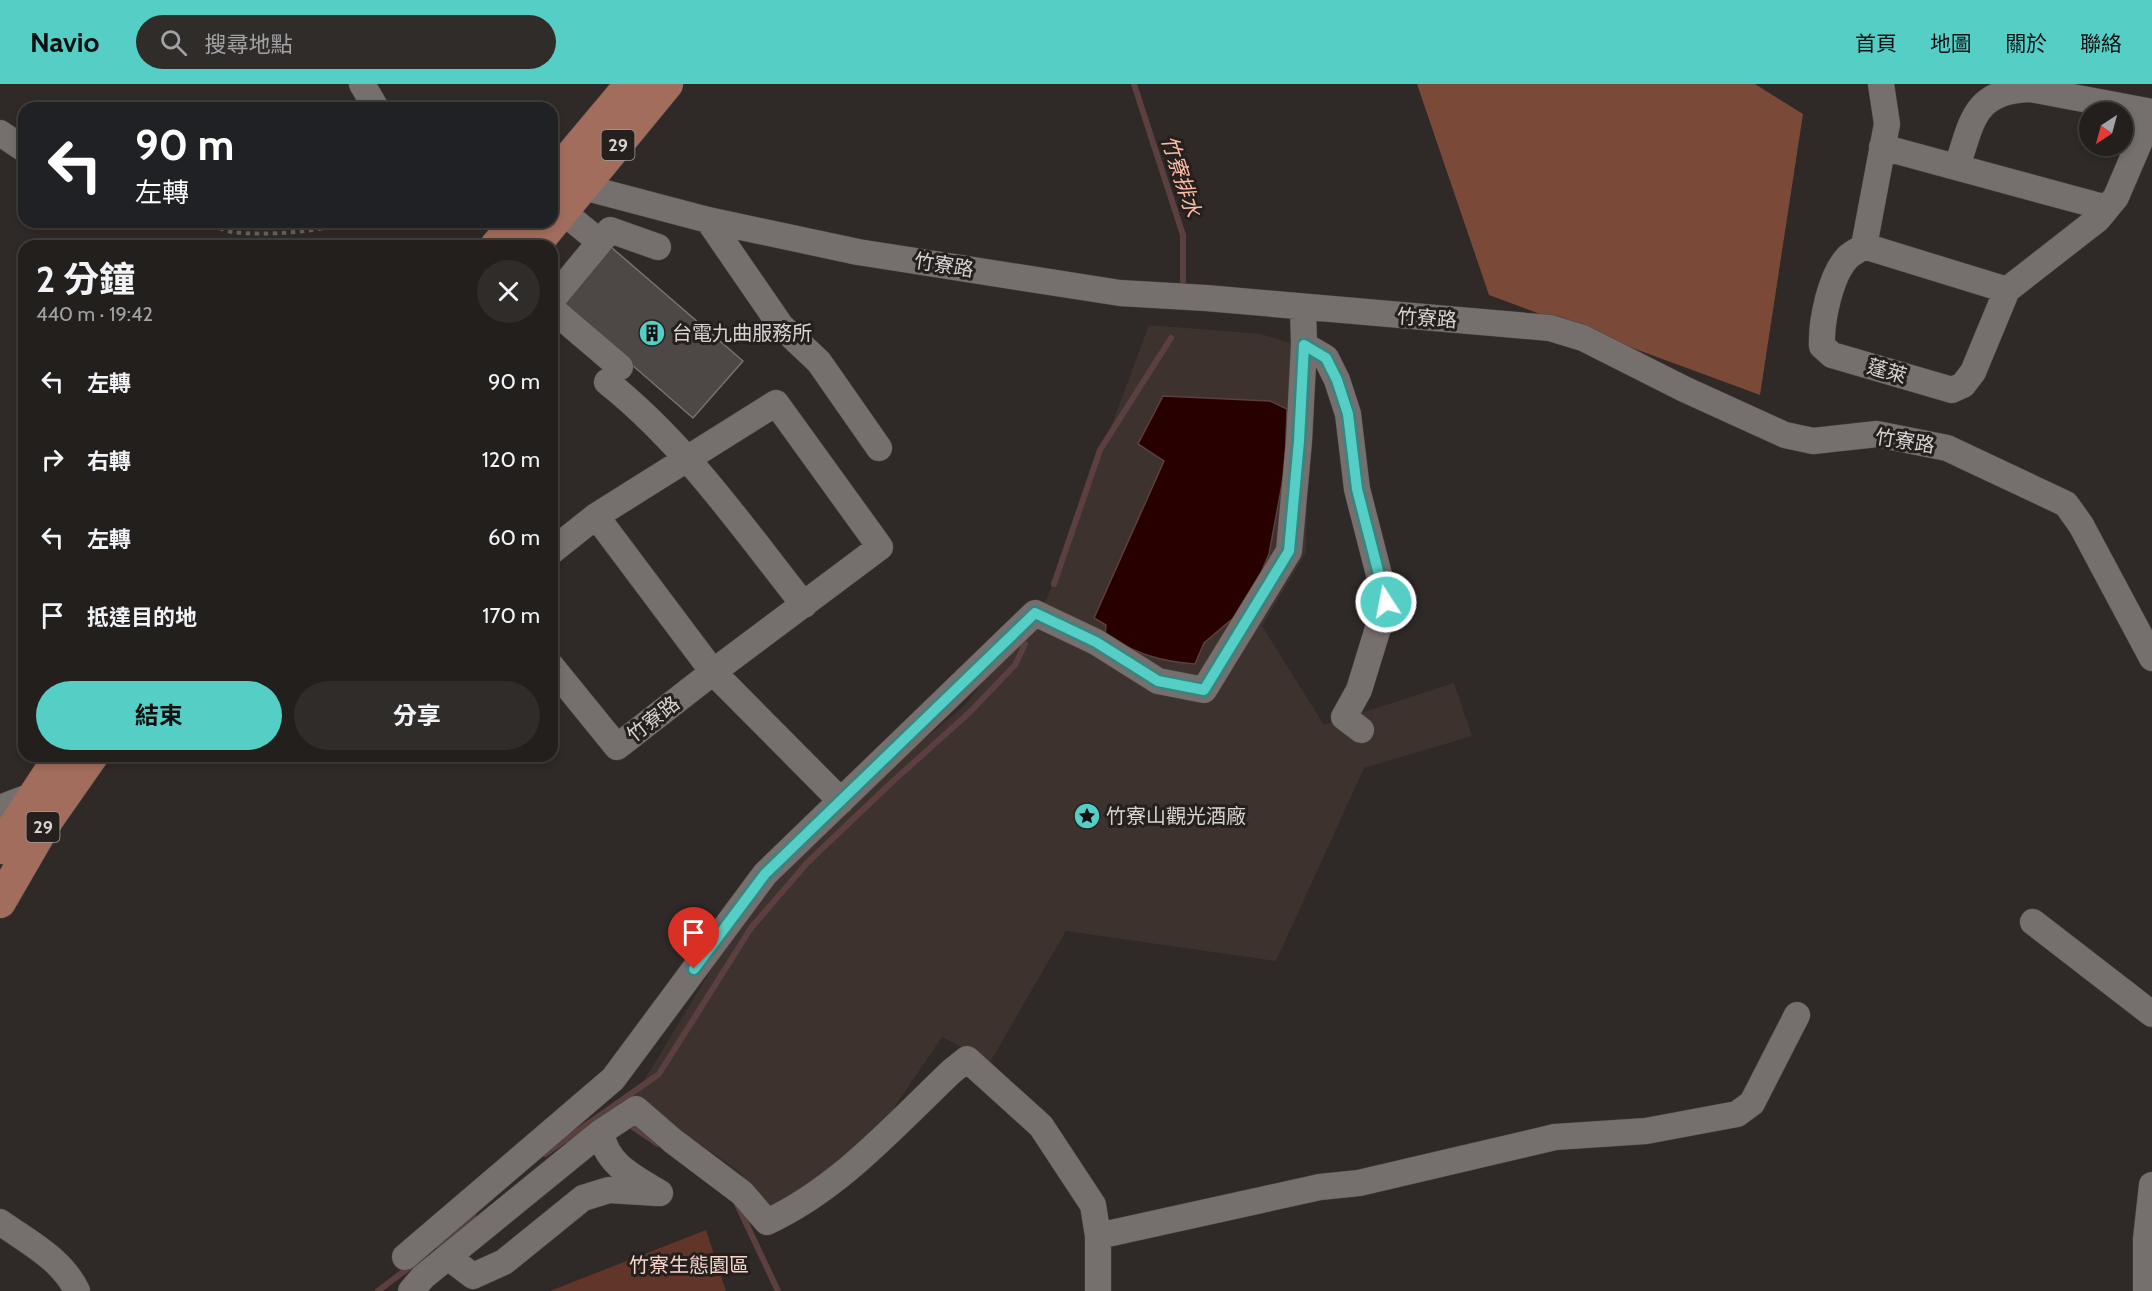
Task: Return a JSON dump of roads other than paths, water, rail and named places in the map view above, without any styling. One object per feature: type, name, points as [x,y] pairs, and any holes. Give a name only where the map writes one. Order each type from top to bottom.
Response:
[{"type":"main road","name":"29","points":[[558,170],[631,84]]},
{"type":"main road","name":"29","points":[[558,200],[584,187],[668,84]]},
{"type":"main road","points":[[501,240],[511,228]]},
{"type":"main road","name":"29","points":[[0,848],[56,762]]},
{"type":"main road","name":"29","points":[[0,902],[48,819],[88,762]]},
{"type":"street","points":[[362,84],[372,102]]},
{"type":"street","points":[[1881,84],[1887,124],[1864,246],[2007,290]]},
{"type":"street","points":[[1957,167],[1976,111],[1990,98],[2012,89],[2030,89],[2152,113]]},
{"type":"street","name":"蓬萊","points":[[1864,246],[1848,257],[1836,275],[1822,328],[1822,346],[1832,356],[1952,390],[1964,385],[1973,372],[2007,290],[2098,219],[2116,197],[2152,113]]},
{"type":"street","points":[[0,133],[18,145]]},
{"type":"street","points":[[1882,147],[2107,208]]},
{"type":"street","name":"竹寮路","points":[[584,187],[708,220],[858,252],[1120,293],[1206,298],[1550,328],[1583,338],[1684,389],[1785,435],[1813,441],[1877,434],[1947,448],[2066,504],[2081,525],[2152,658]]},
{"type":"street","points":[[558,201],[600,242]]},
{"type":"street","points":[[708,220],[781,326],[819,362],[879,448]]},
{"type":"street","points":[[558,293],[610,230],[658,247]]},
{"type":"street","points":[[405,1257],[613,1079],[765,874],[1035,613],[1096,642],[1158,681],[1204,690],[1289,551],[1299,441],[1304,345],[1303,308]]},
{"type":"street","points":[[558,315],[614,375],[636,405],[687,459],[804,605]]},
{"type":"street","points":[[1304,345],[1326,358],[1337,380],[1348,414],[1357,489],[1386,602],[1359,690],[1344,717],[1361,730]]},
{"type":"street","name":"竹寮路","points":[[558,546],[596,516],[776,403],[880,548],[713,672],[617,747],[558,674]]},
{"type":"street","points":[[596,516],[713,672],[841,801]]},
{"type":"street","points":[[0,808],[34,795]]},
{"type":"street","points":[[2033,922],[2152,1014]]},
{"type":"street","points":[[1098,1236],[1320,1187],[1359,1183],[1555,1137],[1646,1131],[1737,1114],[1752,1103],[1797,1015]]},
{"type":"street","points":[[411,1291],[423,1277],[601,1132],[636,1109],[673,1141],[742,1192],[767,1222],[791,1211],[820,1193],[846,1172],[966,1059],[1041,1126],[1092,1205],[1098,1236],[1098,1291]]},
{"type":"street","points":[[448,1257],[473,1276],[504,1262],[583,1198],[609,1190],[660,1193],[622,1170],[603,1147],[601,1132]]},
{"type":"street","points":[[2146,1291],[2146,1239],[2152,1185]]},
{"type":"street","points":[[0,1222],[47,1255],[70,1277],[77,1291]]},
{"type":"waterway","name":"竹寮排水","points":[[1134,84],[1183,235],[1183,281]]},
{"type":"waterway","points":[[1054,584],[1100,450],[1171,338]]},
{"type":"waterway","points":[[545,1154],[659,1074],[751,928],[807,863],[970,712],[1015,665],[1025,644]]},
{"type":"waterway","points":[[627,1123],[658,1144]]},
{"type":"waterway","points":[[736,1202],[778,1291]]},
{"type":"waterway","points":[[438,1245],[473,1215]]},
{"type":"waterway","points":[[378,1291],[411,1266]]},
{"type":"place","name":"台電九曲服務所","points":[[652,333]]},
{"type":"place","name":"竹寮山觀光酒廠","points":[[1087,816]]},
{"type":"park label","name":"竹寮生態園區","points":[[689,1265]]}]
